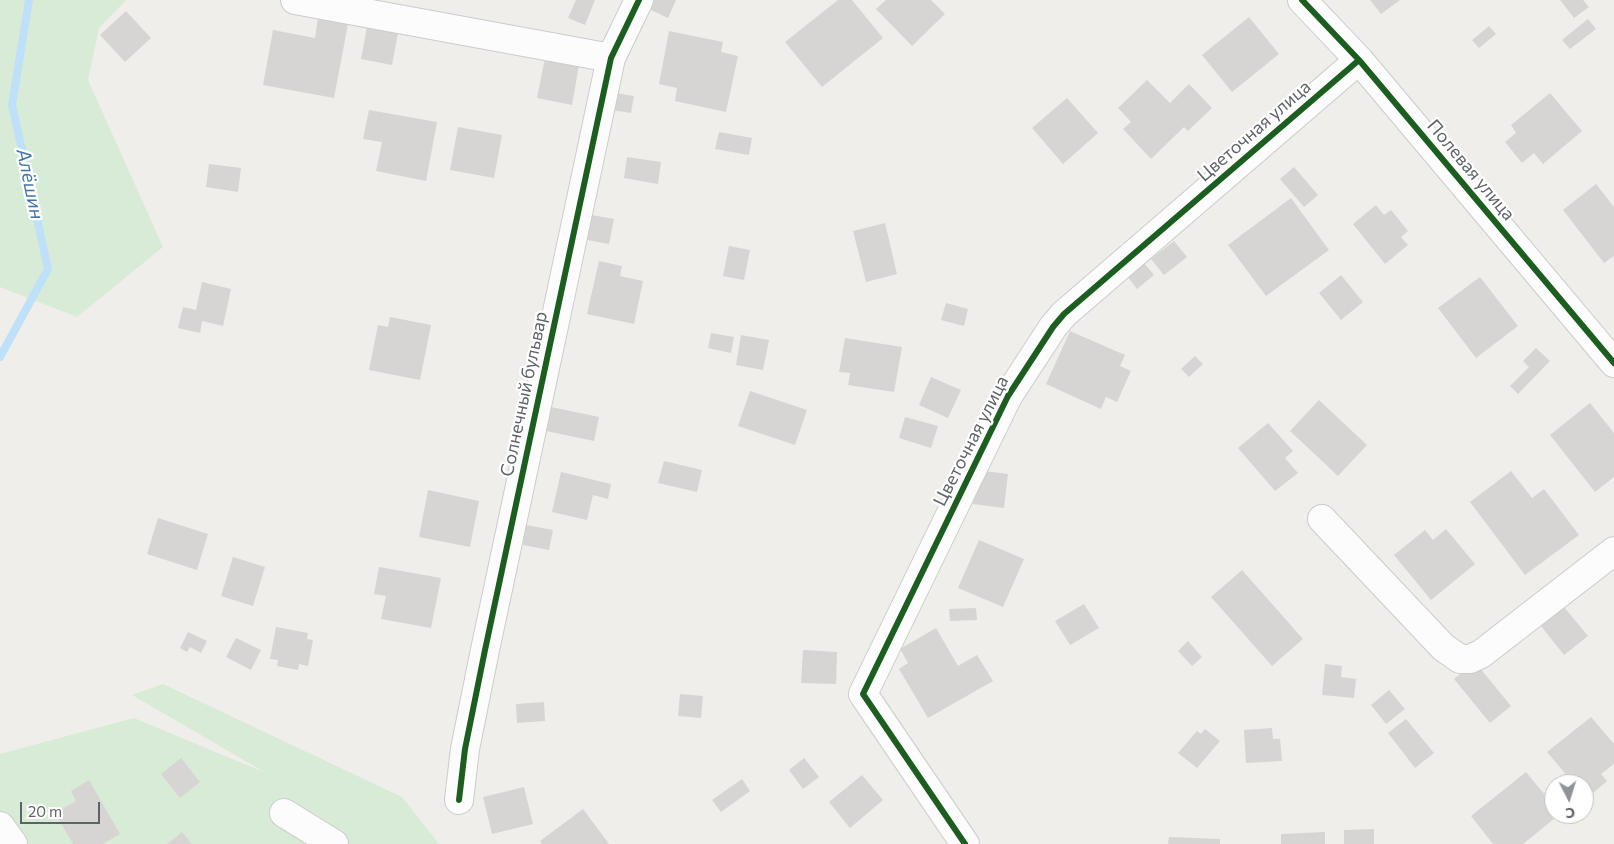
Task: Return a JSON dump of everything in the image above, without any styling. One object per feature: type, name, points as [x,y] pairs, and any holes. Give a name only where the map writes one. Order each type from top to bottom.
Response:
[{"type":"street","points":[[294,0],[611,58]]},
{"type":"street","name":"Солнечный бульвар","points":[[459,800],[464,749],[611,58],[639,0]]},
{"type":"street","name":"Полевая улица","points":[[1302,0],[1359,60],[1614,363]]},
{"type":"street","name":"Цветочная улица","points":[[965,844],[863,694],[1008,396],[1053,327],[1064,314],[1359,60]]},
{"type":"street","points":[[1322,519],[1443,647],[1460,659],[1470,660],[1481,654],[1614,550]]},
{"type":"street","points":[[284,813],[334,844]]},
{"type":"street","points":[[0,826],[13,844]]},
{"type":"green space","points":[[0,0],[126,0],[99,28],[88,80],[163,247],[77,317],[0,287]]},
{"type":"green space","points":[[163,684],[402,797],[439,844],[0,844],[0,754],[134,718],[266,773],[132,695]]},
{"type":"building","points":[[576,0],[595,0],[585,25],[568,18]]},
{"type":"building","points":[[653,0],[676,0],[668,18],[649,9]]},
{"type":"building","points":[[838,0],[852,0],[883,38],[822,87],[785,42]]},
{"type":"building","points":[[886,0],[931,0],[945,14],[912,46],[876,9]]},
{"type":"building","points":[[1370,0],[1400,0],[1381,14]]},
{"type":"building","points":[[1560,0],[1583,0],[1589,7],[1574,18]]},
{"type":"building","points":[[126,11],[151,38],[125,62],[100,35]]},
{"type":"building","points":[[1249,17],[1279,54],[1232,92],[1202,55]]},
{"type":"building","points":[[318,18],[348,24],[334,98],[263,85],[273,30],[315,38]]},
{"type":"building","points":[[1588,19],[1596,29],[1570,49],[1562,40]]},
{"type":"building","points":[[1489,26],[1496,34],[1479,48],[1472,40]]},
{"type":"building","points":[[367,27],[398,33],[392,65],[361,59]]},
{"type":"building","points":[[669,31],[723,42],[721,52],[738,56],[726,112],[675,101],[677,88],[659,84]]},
{"type":"building","points":[[545,58],[579,65],[572,105],[537,98]]},
{"type":"building","points":[[1147,80],[1170,103],[1189,84],[1212,108],[1188,131],[1184,127],[1151,159],[1123,129],[1131,122],[1118,108]]},
{"type":"building","points":[[615,93],[634,96],[631,113],[612,110]]},
{"type":"building","points":[[1550,93],[1582,131],[1543,164],[1534,153],[1522,163],[1505,142],[1516,133],[1511,125]]},
{"type":"building","points":[[1067,98],[1098,133],[1063,164],[1032,128]]},
{"type":"building","points":[[369,110],[437,122],[426,181],[376,171],[382,142],[363,139]]},
{"type":"building","points":[[458,127],[502,135],[494,178],[450,170]]},
{"type":"building","points":[[719,132],[752,138],[749,155],[715,149]]},
{"type":"building","points":[[627,157],[661,162],[658,184],[624,178]]},
{"type":"building","points":[[209,164],[241,168],[238,192],[206,187]]},
{"type":"building","points":[[1294,167],[1318,195],[1304,207],[1280,179]]},
{"type":"building","points":[[1596,184],[1614,207],[1614,256],[1604,263],[1563,210]]},
{"type":"building","points":[[1291,198],[1329,250],[1266,296],[1228,245]]},
{"type":"building","points":[[1376,205],[1384,215],[1391,210],[1408,231],[1401,237],[1408,245],[1385,264],[1353,224]]},
{"type":"building","points":[[586,214],[614,219],[609,244],[582,239]]},
{"type":"building","points":[[885,223],[897,274],[866,282],[853,231]]},
{"type":"building","points":[[1174,241],[1187,257],[1164,275],[1151,259]]},
{"type":"building","points":[[729,246],[750,250],[744,280],[723,276]]},
{"type":"building","points":[[599,261],[622,266],[620,276],[643,281],[634,324],[587,314]]},
{"type":"building","points":[[1144,263],[1154,275],[1137,289],[1128,277]]},
{"type":"building","points":[[1341,275],[1363,302],[1341,320],[1319,293]]},
{"type":"building","points":[[1480,277],[1518,326],[1476,358],[1438,308]]},
{"type":"building","points":[[202,282],[231,289],[223,326],[202,321],[200,333],[178,328],[183,307],[196,310]]},
{"type":"building","points":[[946,303],[968,309],[964,326],[941,320]]},
{"type":"building","points":[[390,317],[431,325],[420,380],[369,370],[378,325],[388,327]]},
{"type":"building","points":[[1070,331],[1125,355],[1120,366],[1131,371],[1117,402],[1106,397],[1101,409],[1046,384]]},
{"type":"building","points":[[711,333],[734,337],[731,353],[708,348]]},
{"type":"building","points":[[741,335],[769,340],[763,370],[736,365]]},
{"type":"building","points":[[845,338],[902,347],[894,392],[848,385],[850,373],[839,372]]},
{"type":"building","points":[[1536,348],[1550,361],[1518,394],[1510,386],[1529,367],[1523,361]]},
{"type":"building","points":[[1195,356],[1203,364],[1189,377],[1181,369]]},
{"type":"building","points":[[931,377],[961,390],[948,418],[919,405]]},
{"type":"building","points":[[750,391],[807,410],[795,445],[738,426]]},
{"type":"building","points":[[1319,400],[1367,445],[1338,476],[1290,431]]},
{"type":"building","points":[[1590,403],[1614,433],[1614,477],[1595,492],[1550,435]]},
{"type":"building","points":[[551,407],[599,417],[594,441],[546,431]]},
{"type":"building","points":[[905,417],[938,426],[931,448],[899,438]]},
{"type":"building","points":[[1268,423],[1293,451],[1285,458],[1298,473],[1275,491],[1238,448]]},
{"type":"building","points":[[664,461],[702,470],[697,492],[658,483]]},
{"type":"building","points":[[977,470],[1008,474],[1004,508],[973,504]]},
{"type":"building","points":[[1511,471],[1532,498],[1544,489],[1579,535],[1525,575],[1470,502]]},
{"type":"building","points":[[561,472],[611,484],[608,499],[593,495],[587,520],[552,512]]},
{"type":"building","points":[[428,490],[479,501],[470,547],[419,537]]},
{"type":"building","points":[[158,518],[208,534],[197,570],[147,554]]},
{"type":"building","points":[[526,525],[553,530],[549,550],[523,545]]},
{"type":"building","points":[[1446,529],[1475,564],[1431,600],[1394,555],[1425,530],[1433,540]]},
{"type":"building","points":[[979,540],[1024,559],[1003,607],[958,588]]},
{"type":"building","points":[[233,557],[265,567],[253,606],[221,596]]},
{"type":"building","points":[[379,567],[441,578],[431,628],[381,619],[386,596],[374,594]]},
{"type":"building","points":[[1242,570],[1303,639],[1272,666],[1211,597]]},
{"type":"building","points":[[1084,604],[1099,628],[1070,645],[1055,621]]},
{"type":"building","points":[[1564,607],[1588,636],[1564,655],[1541,626]]},
{"type":"building","points":[[976,608],[977,620],[950,621],[949,609]]},
{"type":"building","points":[[276,627],[308,633],[307,639],[313,640],[308,666],[299,664],[298,670],[277,666],[278,660],[270,659]]},
{"type":"building","points":[[936,628],[958,666],[977,655],[993,681],[928,718],[899,669],[908,663],[900,649]]},
{"type":"building","points":[[188,632],[207,641],[201,653],[190,647],[187,652],[180,648]]},
{"type":"building","points":[[236,638],[261,650],[251,670],[226,657]]},
{"type":"building","points":[[1188,641],[1202,657],[1192,666],[1178,651]]},
{"type":"building","points":[[803,650],[837,652],[836,684],[801,683]]},
{"type":"building","points":[[1475,662],[1511,706],[1490,723],[1454,679]]},
{"type":"building","points":[[1325,664],[1342,666],[1341,677],[1356,679],[1354,698],[1322,695]]},
{"type":"building","points":[[1389,690],[1405,709],[1386,724],[1371,705]]},
{"type":"building","points":[[680,694],[703,696],[701,718],[678,716]]},
{"type":"building","points":[[544,702],[545,721],[517,723],[516,704]]},
{"type":"building","points":[[1591,717],[1614,744],[1614,764],[1601,774],[1607,781],[1594,792],[1594,774],[1566,774],[1547,752]]},
{"type":"building","points":[[1406,719],[1434,753],[1415,768],[1388,733]]},
{"type":"building","points":[[1272,728],[1273,739],[1280,739],[1282,761],[1246,763],[1244,730]]},
{"type":"building","points":[[1205,729],[1220,741],[1197,768],[1178,753],[1197,731],[1201,734]]},
{"type":"building","points":[[181,758],[200,782],[180,798],[161,774]]},
{"type":"building","points":[[804,758],[819,777],[803,789],[789,770]]},
{"type":"building","points":[[1526,772],[1544,794],[1544,824],[1548,824],[1523,844],[1493,844],[1471,816]]},
{"type":"building","points":[[862,775],[883,800],[850,828],[829,802]]},
{"type":"building","points":[[742,779],[750,791],[721,812],[712,800]]},
{"type":"building","points":[[89,780],[120,834],[103,844],[73,844],[55,813],[76,801],[71,791]]},
{"type":"building","points":[[524,787],[533,824],[492,834],[483,797]]},
{"type":"building","points":[[583,809],[609,844],[542,844],[540,841]]},
{"type":"building","points":[[1374,829],[1374,844],[1344,844],[1344,830]]},
{"type":"building","points":[[182,832],[192,844],[167,844]]},
{"type":"building","points":[[1325,832],[1325,844],[1281,844],[1281,834]]},
{"type":"building","points":[[1169,837],[1220,839],[1220,844],[1168,844]]},
{"type":"waterway","name":"Алёшин","points":[[0,357],[48,269],[12,105],[29,0]]},
{"type":"cycle path","points":[[459,800],[465,749],[485,650],[611,58],[639,0]]},
{"type":"cycle path","points":[[1302,0],[1359,60],[1614,363]]},
{"type":"cycle path","points":[[965,844],[863,694],[1008,396],[1053,327],[1064,314],[1359,60]]}]
